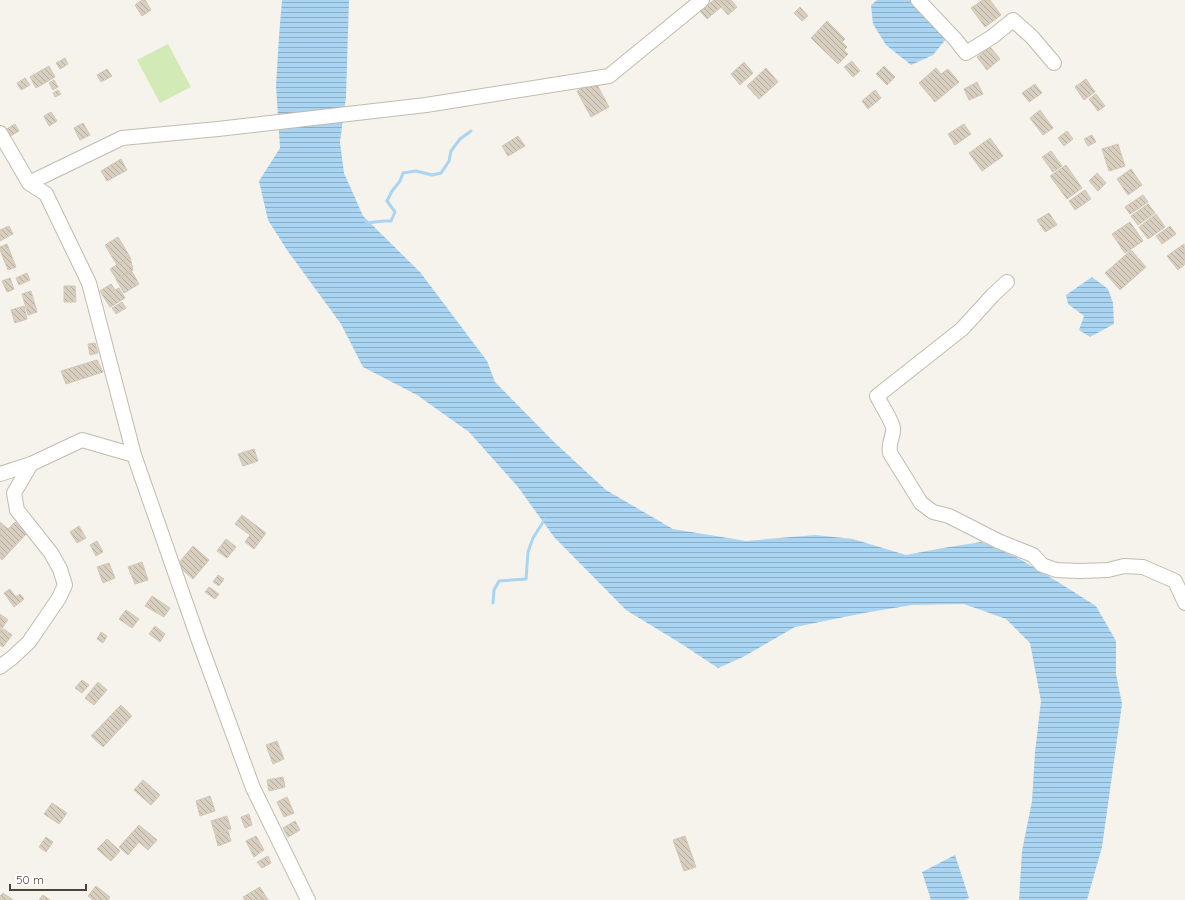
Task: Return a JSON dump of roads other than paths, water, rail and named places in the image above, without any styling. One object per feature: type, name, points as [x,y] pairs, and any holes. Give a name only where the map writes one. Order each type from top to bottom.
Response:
[{"type":"street","points":[[29,183],[122,138],[218,129],[426,105],[609,76],[702,0]]},
{"type":"street","points":[[918,0],[955,39],[966,53],[992,37],[1013,20],[1032,37],[1054,63]]},
{"type":"street","points":[[0,133],[29,183],[46,194],[89,283],[134,455],[199,641],[253,788],[308,900]]},
{"type":"street","points":[[1007,282],[962,328],[877,396],[893,427],[888,445],[890,453],[921,503],[933,512],[949,516],[998,541],[1033,555],[1042,565],[1056,570],[1080,571],[1108,570],[1124,566],[1143,567],[1175,581],[1185,603]]},
{"type":"street","points":[[0,474],[31,464],[82,440],[134,455]]},
{"type":"street","points":[[0,668],[29,642],[59,598],[65,585],[60,569],[50,553],[17,510],[14,493],[31,464]]},
{"type":"water","points":[[282,0],[349,0],[346,97],[340,142],[344,173],[363,216],[420,272],[487,361],[495,382],[554,442],[606,490],[673,529],[746,541],[815,535],[853,539],[906,555],[981,542],[1018,558],[1096,606],[1116,641],[1116,674],[1122,704],[1102,847],[1087,900],[1019,900],[1022,851],[1032,801],[1035,752],[1041,701],[1030,643],[1006,619],[964,604],[912,605],[864,613],[795,627],[743,657],[718,668],[626,610],[554,537],[518,487],[469,432],[417,395],[363,367],[341,324],[287,250],[268,220],[259,181],[280,148],[276,86]]},
{"type":"water","points":[[877,0],[912,0],[946,39],[933,55],[911,65],[886,45],[873,24],[871,5]]},
{"type":"water","points":[[1092,277],[1108,289],[1113,303],[1114,324],[1090,337],[1079,330],[1084,316],[1068,304],[1066,295]]},
{"type":"water","points":[[955,855],[969,898],[964,900],[931,900],[922,872]]},
{"type":"waterway","points":[[366,223],[391,221],[395,212],[387,201],[392,191],[400,181],[403,173],[416,171],[432,175],[441,173],[449,161],[451,151],[460,139],[471,131]]},
{"type":"waterway","points":[[493,603],[494,590],[499,581],[526,579],[528,552],[533,538],[545,519]]}]
